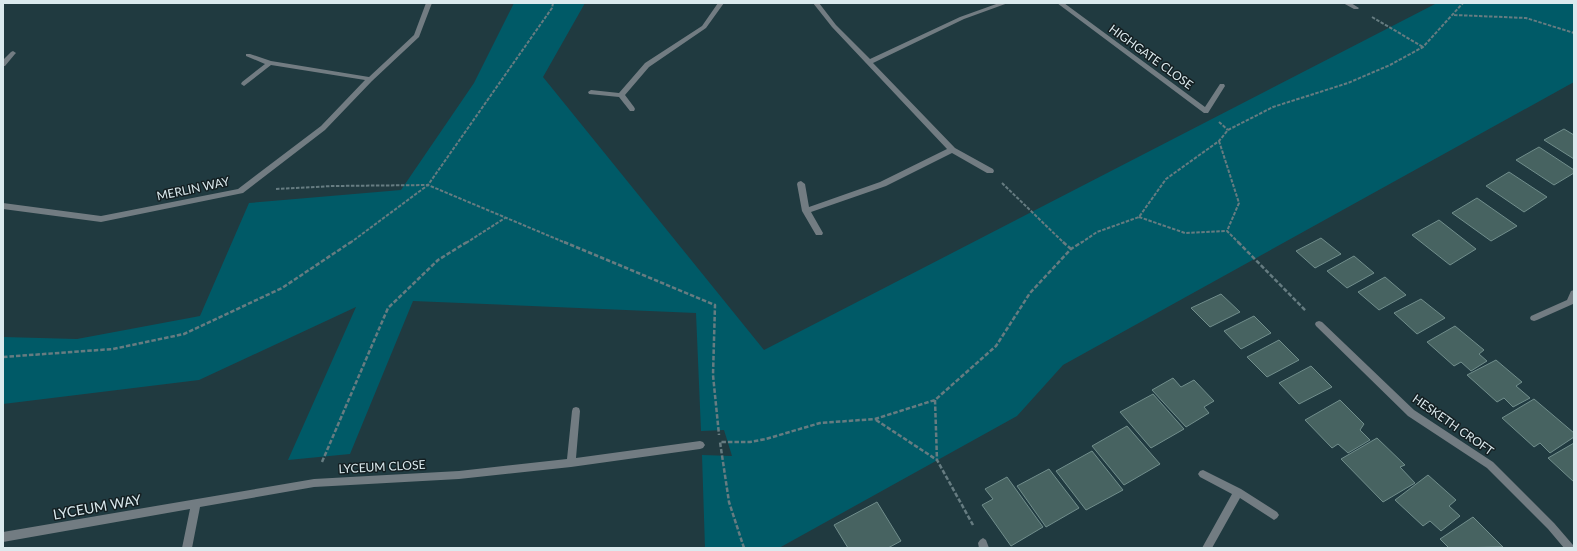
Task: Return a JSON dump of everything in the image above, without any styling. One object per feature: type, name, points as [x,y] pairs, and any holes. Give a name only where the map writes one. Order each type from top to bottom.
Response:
[{"type":"street","name":"MERLIN WAY","points":[[4,206],[101,219],[240,191],[323,128],[370,79],[417,36],[429,3]]},
{"type":"street","points":[[621,95],[647,65],[704,27],[721,3]]},
{"type":"street","points":[[816,3],[834,26],[952,150],[990,171]]},
{"type":"street","points":[[869,62],[962,18],[1005,3]]},
{"type":"street","name":"HIGHGATE CLOSE","points":[[1060,3],[1206,111],[1222,86]]},
{"type":"street","points":[[1346,3],[1356,8]]},
{"type":"street","points":[[3,64],[13,53]]},
{"type":"street","points":[[248,55],[270,63],[370,79]]},
{"type":"street","points":[[244,84],[270,63]]},
{"type":"street","points":[[591,92],[621,95],[632,109]]},
{"type":"street","points":[[806,210],[883,184],[952,150]]},
{"type":"street","points":[[801,184],[806,210],[820,233]]},
{"type":"street","points":[[1534,318],[1570,302],[1574,293]]},
{"type":"street","name":"HESKETH CROFT","points":[[1319,324],[1411,413],[1490,465],[1551,526],[1570,548]]},
{"type":"street","points":[[571,463],[576,411]]},
{"type":"street","name":"LYCEUM CLOSE","points":[[196,504],[314,483],[459,475],[571,463],[700,445]]},
{"type":"street","points":[[1203,474],[1238,492],[1274,515]]},
{"type":"street","points":[[1207,548],[1238,492]]},
{"type":"street","points":[[186,548],[196,504]]},
{"type":"street","name":"LYCEUM WAY","points":[[3,537],[196,504]]},
{"type":"path","points":[[3,357],[113,349],[184,334],[282,288],[351,242],[428,185],[552,8],[553,3]]},
{"type":"path","points":[[720,442],[750,442],[766,439],[820,423],[875,419],[935,400],[996,346],[1030,293],[1071,249],[1097,232],[1139,217],[1166,179],[1219,141],[1228,130],[1273,107],[1348,84],[1390,65],[1423,47],[1454,15],[1463,3]]},
{"type":"path","points":[[1356,8],[1423,47]]},
{"type":"path","points":[[1454,15],[1526,18],[1574,33]]},
{"type":"path","points":[[1219,141],[1239,203],[1227,232]]},
{"type":"path","points":[[990,171],[1071,249]]},
{"type":"path","points":[[240,191],[333,186],[428,185],[715,305],[714,375],[720,442],[729,502],[744,548]]},
{"type":"path","points":[[1139,217],[1185,233],[1227,232],[1319,324]]},
{"type":"path","points":[[314,483],[356,380],[388,308],[438,260],[505,218]]},
{"type":"path","points":[[935,400],[937,460],[984,545]]},
{"type":"path","points":[[875,419],[937,460]]},
{"type":"shaded area","points":[[514,3],[585,3],[543,77],[764,350],[1437,3],[1574,3],[1574,82],[1063,365],[1017,416],[779,548],[705,548],[702,455],[732,456],[724,430],[701,431],[696,313],[413,301],[350,454],[288,460],[356,307],[199,380],[3,404],[3,337],[77,339],[200,316],[249,203],[401,190],[474,83]]},
{"type":"building","points":[[1564,129],[1574,135],[1574,159],[1544,140]]},
{"type":"building","points":[[1539,147],[1574,170],[1574,173],[1554,185],[1516,160]]},
{"type":"building","points":[[1509,172],[1547,197],[1524,212],[1486,186]]},
{"type":"building","points":[[1477,198],[1517,226],[1491,241],[1452,213]]},
{"type":"building","points":[[1439,220],[1476,249],[1450,265],[1412,235]]},
{"type":"building","points":[[1321,238],[1341,254],[1315,268],[1296,251]]},
{"type":"building","points":[[1354,256],[1374,273],[1347,288],[1327,271]]},
{"type":"building","points":[[1385,277],[1406,295],[1379,310],[1358,292]]},
{"type":"building","points":[[1221,294],[1240,312],[1210,327],[1191,308]]},
{"type":"building","points":[[1421,299],[1445,318],[1417,334],[1394,313]]},
{"type":"building","points":[[1254,316],[1271,333],[1241,349],[1224,331]]},
{"type":"building","points":[[1455,326],[1484,350],[1479,354],[1487,361],[1471,371],[1461,362],[1454,366],[1427,342]]},
{"type":"building","points":[[1279,340],[1299,360],[1267,377],[1247,357]]},
{"type":"building","points":[[1496,360],[1522,382],[1516,386],[1530,398],[1513,407],[1504,398],[1497,402],[1467,375]]},
{"type":"building","points":[[1311,366],[1332,387],[1299,404],[1279,383]]},
{"type":"building","points":[[1173,378],[1181,387],[1194,380],[1214,401],[1204,407],[1209,413],[1186,427],[1152,390]]},
{"type":"building","points":[[1153,394],[1184,429],[1151,448],[1120,412]]},
{"type":"building","points":[[1534,399],[1574,433],[1574,437],[1550,453],[1540,443],[1534,447],[1502,418]]},
{"type":"building","points":[[1340,400],[1364,424],[1360,430],[1370,440],[1348,453],[1338,444],[1332,448],[1305,420]]},
{"type":"building","points":[[1127,426],[1160,464],[1124,485],[1092,446]]},
{"type":"building","points":[[1377,438],[1405,465],[1400,467],[1415,483],[1383,502],[1341,459]]},
{"type":"building","points":[[1574,443],[1574,482],[1548,458]]},
{"type":"building","points":[[1092,451],[1123,490],[1086,510],[1056,471]]},
{"type":"building","points":[[1049,469],[1079,508],[1046,527],[1017,486]]},
{"type":"building","points":[[1428,475],[1456,500],[1449,506],[1460,516],[1441,531],[1430,521],[1423,526],[1395,500]]},
{"type":"building","points":[[1007,477],[1043,527],[1011,546],[982,505],[993,499],[985,489]]},
{"type":"building","points":[[877,502],[901,541],[888,548],[848,548],[834,525]]},
{"type":"building","points":[[1473,517],[1503,547],[1449,548],[1440,539]]}]
